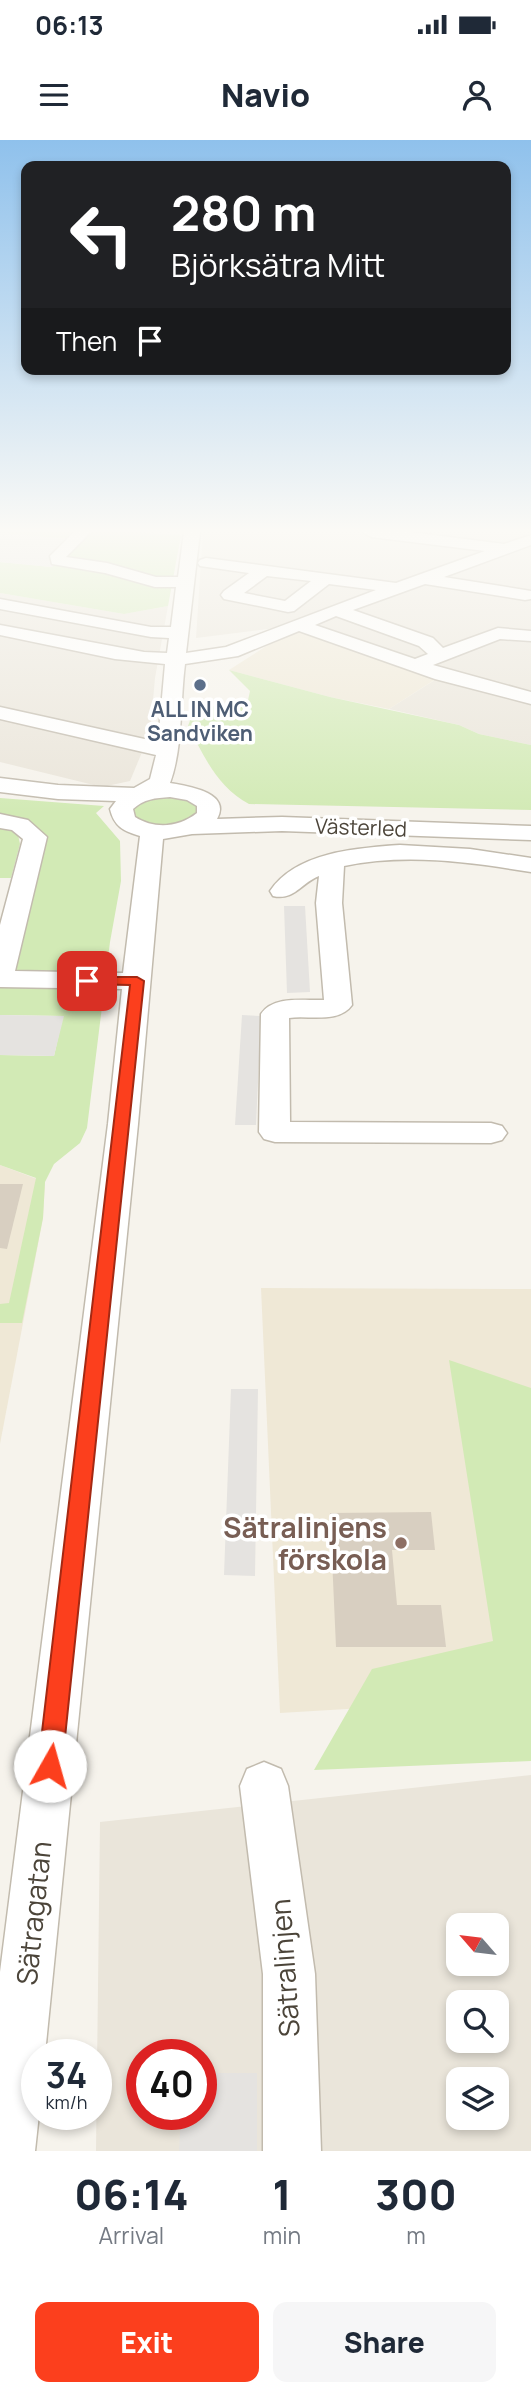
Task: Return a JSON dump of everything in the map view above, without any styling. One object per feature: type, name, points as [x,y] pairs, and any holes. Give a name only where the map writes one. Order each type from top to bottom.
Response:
[{"type":"street","points":[[118,626],[151,632],[179,633]]},
{"type":"street","points":[[178,791],[168,751],[168,719],[180,626]]},
{"type":"street","points":[[0,630],[122,653],[176,659],[231,652],[297,626]]},
{"type":"street","points":[[301,626],[462,682],[531,698]]},
{"type":"street","points":[[374,626],[426,642],[440,656]]},
{"type":"street","points":[[414,666],[498,633],[531,636]]},
{"type":"street","points":[[0,713],[168,751]]},
{"type":"street","points":[[137,816],[160,782],[168,751]]},
{"type":"street","points":[[0,785],[58,792],[137,816]]},
{"type":"street","points":[[137,816],[153,791],[178,791],[200,797],[210,808],[202,821],[192,827]]},
{"type":"street","points":[[0,798],[86,803],[137,816]]},
{"type":"street","name":"Västerled","points":[[210,808],[241,813],[337,812],[531,817]]},
{"type":"street","name":"Västerled","points":[[137,816],[173,831],[192,827],[282,824],[531,833]]},
{"type":"street","name":"Sätragatan","points":[[6,2151],[137,981],[145,881],[137,816]]},
{"type":"street","points":[[0,821],[20,825],[35,837],[0,978],[137,981]]},
{"type":"street","name":"Västerled","points":[[282,891],[291,882],[341,858],[377,852],[485,857],[531,864]]},
{"type":"street","points":[[332,862],[329,903],[338,1005],[330,1009],[285,1007],[275,1014],[275,1132],[491,1132]]},
{"type":"street","name":"Sätralinjen","points":[[264,1786],[289,1974],[292,2151]]},
{"type":"shaded area","points":[[0,626],[164,626],[155,678],[150,733],[130,781],[102,787],[0,762]]},
{"type":"shaded area","points":[[197,626],[293,626],[196,638]]},
{"type":"shaded area","points":[[301,626],[442,675],[389,709],[330,697],[229,670]]},
{"type":"shaded area","points":[[302,626],[531,626],[531,745],[479,734],[459,725],[389,709],[441,676]]},
{"type":"shaded area","points":[[284,906],[305,906],[310,992],[287,993]]},
{"type":"shaded area","points":[[0,1015],[64,1016],[54,1056],[0,1055]]},
{"type":"shaded area","points":[[242,1015],[261,1016],[256,1125],[235,1125]]},
{"type":"shaded area","points":[[0,1165],[45,1182],[43,1218],[0,1444]]},
{"type":"shaded area","name":"Sätralinjens förskola","points":[[261,1288],[531,1289],[531,1698],[280,1713]]},
{"type":"shaded area","points":[[231,1389],[258,1389],[255,1576],[224,1575]]},
{"type":"shaded area","points":[[531,1775],[531,2151],[96,2151],[96,2130],[112,2130],[112,2039],[97,2039],[100,1822]]},
{"type":"shaded area","points":[[217,2073],[257,2073],[257,2151],[179,2151],[180,2130],[217,2130]]},
{"type":"green space","points":[[229,670],[531,745],[531,810],[249,804],[220,780],[188,726],[195,707],[247,705],[250,691]]},
{"type":"green space","points":[[186,792],[208,815],[152,831],[121,809],[125,804]]},
{"type":"green space","points":[[0,798],[104,806],[96,813],[120,841],[121,881],[110,942],[87,1128],[80,1143],[54,1164],[45,1182],[43,1218],[22,1323],[0,1323],[0,1304],[9,1303],[36,1178],[0,1165],[0,1055],[54,1056],[63,1016],[0,1015],[0,976],[39,838],[0,821]]},
{"type":"green space","points":[[0,825],[17,830],[20,844],[11,878],[0,878]]},
{"type":"green space","points":[[449,1360],[531,1388],[531,1761],[314,1770],[372,1669],[493,1641]]},
{"type":"building","points":[[0,1184],[23,1184],[7,1249],[0,1248]]},
{"type":"building","name":"Sätralinjens förskola","points":[[431,1512],[435,1550],[392,1550],[397,1605],[441,1605],[446,1647],[336,1647],[330,1513]]},
{"type":"place","name":"ALL IN MC Sandviken","points":[[200,685]]},
{"type":"place","name":"Sätralinjens förskola","points":[[401,1543]]},
{"type":"route","points":[[50,1766],[137,981],[87,981]]}]
